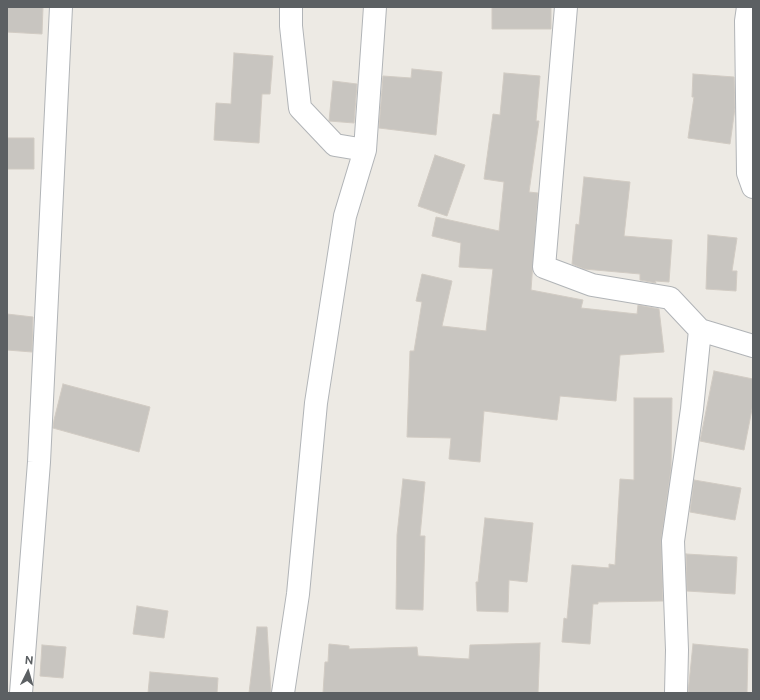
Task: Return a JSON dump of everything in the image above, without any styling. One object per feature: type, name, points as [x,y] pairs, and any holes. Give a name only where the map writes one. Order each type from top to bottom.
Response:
[{"type":"street","points":[[21,693],[39,462],[61,7]]},
{"type":"street","points":[[291,7],[291,26],[300,108],[335,145],[365,150]]},
{"type":"street","points":[[283,693],[298,594],[316,403],[345,216],[365,150],[375,7]]},
{"type":"street","points":[[566,7],[544,267],[592,285],[670,298],[700,330],[753,346]]},
{"type":"street","points":[[748,7],[746,21],[748,174],[753,187]]},
{"type":"street","points":[[676,693],[677,650],[673,541],[692,409],[700,330]]},
{"type":"building","points":[[7,7],[43,7],[42,34],[7,32]]},
{"type":"building","points":[[492,7],[551,7],[551,29],[492,29]]},
{"type":"building","points":[[234,53],[273,56],[270,94],[262,94],[259,143],[214,140],[216,103],[231,104]]},
{"type":"building","points":[[412,69],[442,72],[436,135],[379,128],[383,76],[411,78]]},
{"type":"building","points":[[504,73],[540,76],[536,121],[539,121],[529,192],[538,193],[531,290],[583,300],[581,308],[637,314],[638,305],[659,309],[664,352],[620,355],[616,401],[560,396],[557,420],[484,411],[480,462],[449,459],[451,438],[407,437],[410,351],[414,351],[422,302],[416,301],[422,274],[452,281],[442,326],[486,331],[493,269],[459,267],[461,243],[432,236],[436,217],[499,231],[504,182],[484,179],[493,114],[500,115]]},
{"type":"building","points":[[693,74],[734,77],[735,108],[730,144],[688,138],[694,97],[692,97]]},
{"type":"building","points":[[333,81],[357,84],[354,123],[329,121]]},
{"type":"building","points":[[7,138],[34,138],[34,169],[7,169]]},
{"type":"building","points":[[435,155],[465,165],[447,216],[418,206]]},
{"type":"building","points":[[584,177],[630,182],[624,236],[672,240],[669,282],[655,281],[656,283],[640,280],[640,274],[584,269],[572,264],[576,224],[579,225]]},
{"type":"building","points":[[708,235],[737,238],[732,271],[737,271],[736,291],[706,289]]},
{"type":"building","points":[[7,314],[33,317],[32,352],[7,350]]},
{"type":"building","points":[[714,371],[753,379],[753,404],[744,450],[700,441]]},
{"type":"building","points":[[63,384],[150,407],[139,452],[53,428]]},
{"type":"building","points":[[634,398],[672,398],[671,469],[661,541],[663,601],[598,602],[598,604],[593,604],[590,644],[562,642],[564,618],[567,619],[572,565],[609,568],[609,564],[615,565],[620,479],[634,480]]},
{"type":"building","points":[[403,479],[425,482],[420,536],[425,536],[423,610],[396,609],[397,535]]},
{"type":"building","points":[[694,480],[741,488],[735,520],[690,512]]},
{"type":"building","points":[[485,518],[533,523],[527,582],[509,580],[508,612],[477,611],[476,582],[478,582]]},
{"type":"building","points":[[686,554],[737,557],[735,594],[687,591]]},
{"type":"building","points":[[137,606],[168,611],[164,638],[133,634]]},
{"type":"building","points":[[257,627],[267,627],[271,693],[249,693]]},
{"type":"building","points":[[540,643],[538,693],[323,693],[325,662],[328,662],[329,644],[349,646],[349,649],[417,647],[418,656],[469,659],[470,645]]},
{"type":"building","points":[[693,644],[748,649],[747,693],[688,693]]},
{"type":"building","points":[[42,645],[66,647],[63,678],[40,676]]},
{"type":"building","points":[[150,672],[218,678],[217,693],[148,693]]}]
